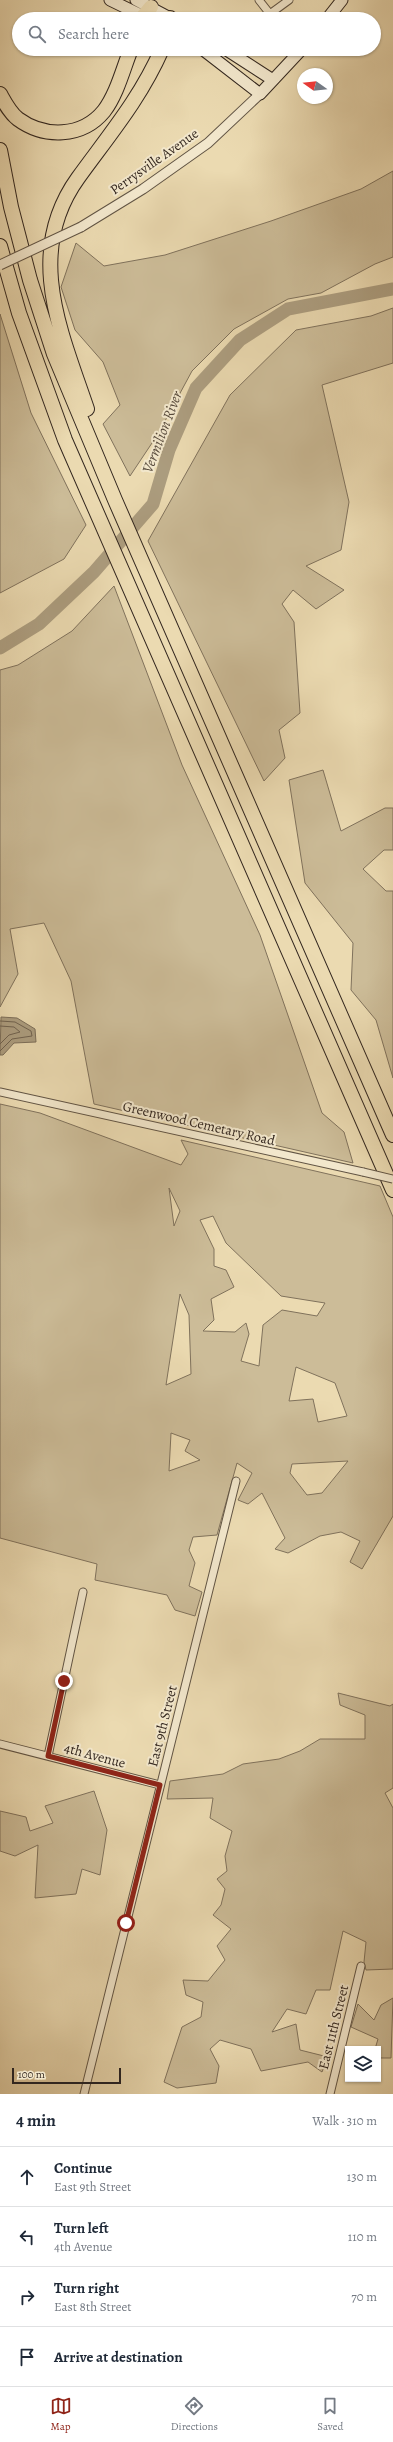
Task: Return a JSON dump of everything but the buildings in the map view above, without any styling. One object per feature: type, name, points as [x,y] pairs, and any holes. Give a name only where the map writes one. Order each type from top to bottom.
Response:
[{"type":"highway","points":[[0,94],[16,118],[31,127],[47,132],[62,133],[79,129],[103,112],[112,98],[128,56]]},
{"type":"highway","points":[[159,56],[150,77],[131,108],[77,179],[62,205],[52,234],[49,261],[51,292],[61,332],[88,422],[115,500],[393,1135]]},
{"type":"highway","points":[[0,150],[11,207],[30,280],[54,354],[88,422]]},
{"type":"highway","points":[[0,246],[19,313],[65,440],[157,647],[393,1190]]},
{"type":"highway","points":[[0,273],[25,352],[51,415],[65,440]]},
{"type":"main road","points":[[110,0],[139,12]]},
{"type":"main road","points":[[136,0],[144,12]]},
{"type":"main road","points":[[333,12],[342,0]]},
{"type":"main road","points":[[211,56],[260,94]]},
{"type":"main road","points":[[236,56],[273,80]]},
{"type":"main road","name":"Perrysville Avenue","points":[[260,94],[295,56]]},
{"type":"street","points":[[259,0],[268,12]]},
{"type":"street","points":[[273,12],[289,0]]},
{"type":"street","name":"Perrysville Avenue","points":[[0,265],[81,227],[143,189],[208,143],[260,94]]},
{"type":"street","name":"Greenwood Cemetary Road","points":[[0,1092],[393,1179]]},
{"type":"street","name":"East 9th Street","points":[[84,2094],[236,1481]]},
{"type":"street","points":[[48,1756],[83,1592]]},
{"type":"street","name":"4th Avenue","points":[[0,1744],[160,1785]]},
{"type":"street","name":"East 11th Street","points":[[330,2094],[361,1966]]},
{"type":"shaded area","points":[[393,171],[393,257],[375,264],[321,293],[288,299],[234,329],[192,371],[158,434],[130,476],[103,424],[120,405],[103,362],[75,330],[61,287],[76,243],[104,266],[165,255],[271,221],[361,189]]},
{"type":"shaded area","points":[[393,308],[393,363],[322,385],[349,502],[341,550],[306,566],[344,590],[316,609],[293,590],[282,604],[294,622],[300,713],[279,730],[285,758],[264,781],[148,541],[230,395],[296,330],[371,316]]},
{"type":"shaded area","points":[[0,314],[31,413],[86,525],[64,559],[0,593]]},
{"type":"shaded area","points":[[114,586],[182,765],[260,935],[322,1113],[344,1132],[353,1163],[94,1104],[71,981],[44,923],[10,929],[18,974],[0,1007],[0,670],[18,665],[72,631]]},
{"type":"shaded area","points":[[323,770],[341,831],[385,808],[393,808],[393,850],[384,850],[363,869],[386,891],[393,891],[393,1078],[376,1020],[351,990],[353,943],[305,883],[289,780]]},
{"type":"shaded area","points":[[0,1104],[40,1113],[181,1165],[188,1154],[181,1140],[380,1186],[393,1217],[393,1516],[362,1569],[350,1562],[360,1541],[341,1532],[320,1536],[288,1553],[275,1549],[285,1538],[262,1493],[248,1504],[238,1500],[252,1473],[237,1463],[217,1535],[193,1537],[189,1550],[195,1563],[189,1586],[202,1592],[195,1616],[175,1610],[167,1595],[95,1580],[97,1564],[0,1538]],"holes":[[[169,1188],[180,1211],[174,1226]],[[213,1216],[226,1243],[281,1296],[325,1303],[317,1316],[282,1310],[263,1325],[259,1366],[241,1361],[249,1334],[246,1323],[235,1332],[203,1331],[214,1320],[211,1299],[234,1287],[226,1270],[214,1266],[214,1249],[200,1220]],[[180,1294],[189,1315],[191,1374],[166,1385]],[[296,1367],[335,1383],[347,1416],[318,1422],[313,1399],[289,1401]],[[171,1433],[190,1440],[185,1451],[200,1460],[169,1471]],[[348,1461],[322,1493],[307,1495],[290,1473],[292,1464]]]},
{"type":"shaded area","points":[[338,1693],[390,1706],[393,1704],[393,1788],[385,1793],[393,1808],[393,1969],[366,1970],[364,1962],[366,1942],[343,1931],[330,1990],[316,1990],[306,2014],[287,2009],[272,2032],[296,2024],[300,2050],[328,2057],[322,2072],[308,2062],[261,2071],[251,2049],[220,2040],[210,2049],[219,2066],[216,2083],[177,2088],[164,2082],[182,2027],[201,2017],[203,2002],[186,1995],[183,1980],[208,1981],[225,1960],[217,1946],[231,1929],[213,1915],[221,1905],[225,1889],[217,1879],[227,1871],[225,1856],[232,1831],[210,1818],[213,1798],[167,1799],[170,1781],[223,1774],[243,1764],[279,1759],[300,1751],[320,1739],[365,1739],[365,1715],[340,1705]]},
{"type":"shaded area","points":[[94,1791],[107,1830],[100,1875],[82,1869],[76,1894],[35,1898],[38,1845],[15,1856],[0,1851],[0,1811],[26,1817],[30,1831],[53,1823],[45,1806]]},
{"type":"shaded area","points":[[393,1998],[391,2058],[381,2058],[381,2046],[376,2046],[378,2039],[351,2027],[358,2004],[374,2020],[381,2005]]},
{"type":"water","points":[[1,1017],[17,1018],[35,1029],[36,1042],[14,1043],[3,1055],[0,1055]]},
{"type":"waterway","name":"Vermilion River","points":[[0,648],[39,624],[94,572],[153,504],[169,450],[196,388],[240,340],[288,309],[393,289]]},
{"type":"route","points":[[64,1681],[48,1756],[160,1785],[126,1923]]}]
